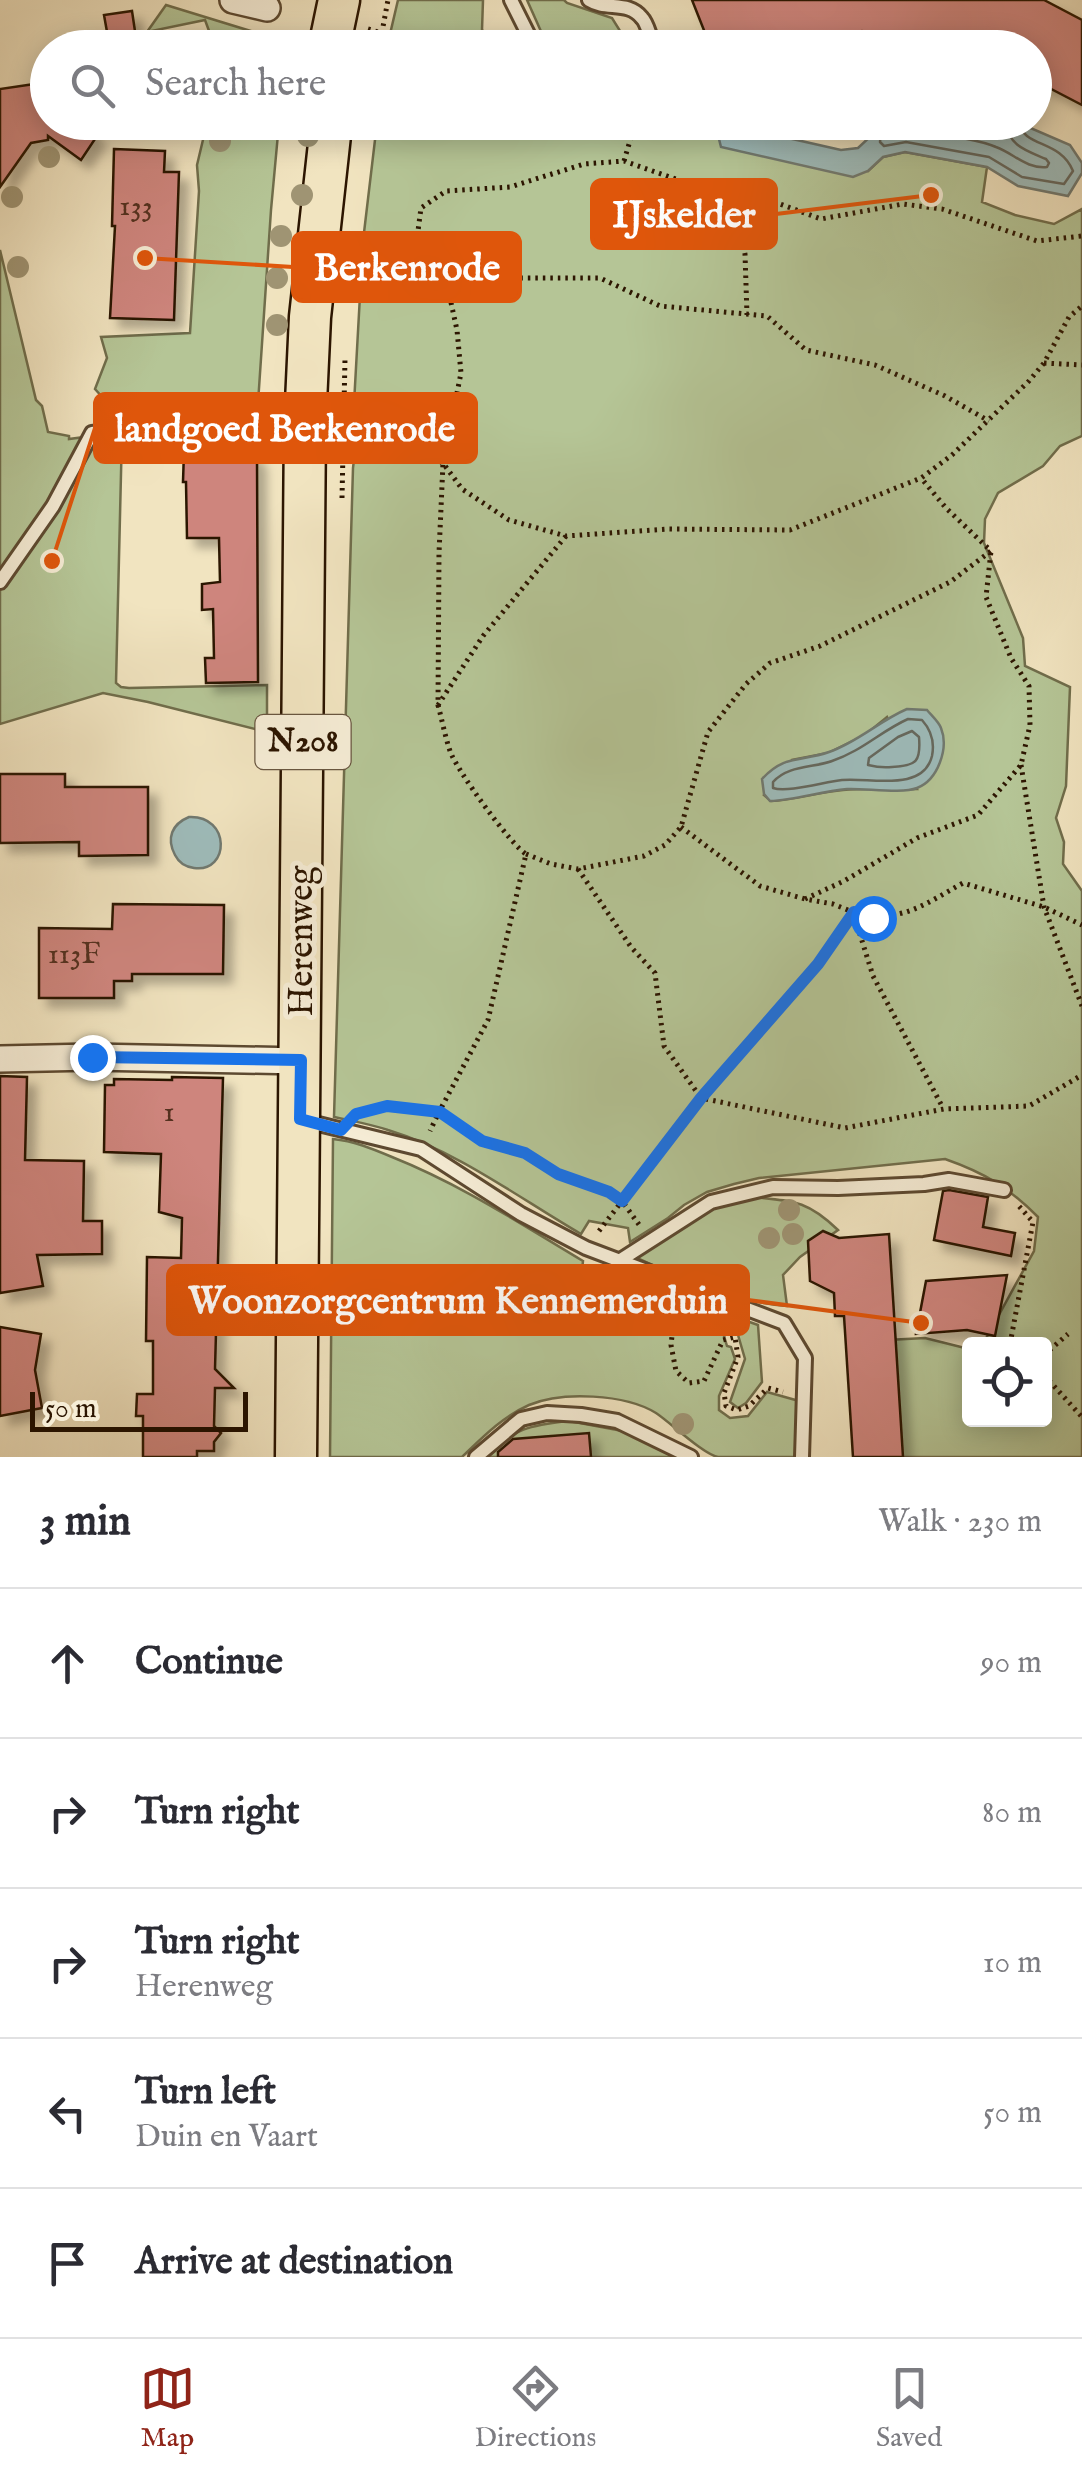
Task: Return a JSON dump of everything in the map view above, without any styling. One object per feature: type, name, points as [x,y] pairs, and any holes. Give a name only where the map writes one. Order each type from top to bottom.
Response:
[{"type":"main road","points":[[333,30],[339,0]]},
{"type":"main road","points":[[358,30],[362,0]]},
{"type":"main road","name":"Herenweg","points":[[296,1457],[301,1060],[324,423],[310,317],[330,140]]},
{"type":"street","points":[[233,0],[267,8]]},
{"type":"street","points":[[0,1059],[301,1060]]},
{"type":"lane","points":[[512,0],[526,30]]},
{"type":"lane","points":[[589,0],[628,6],[642,18],[647,30]]},
{"type":"lane","points":[[0,582],[53,506],[92,433],[130,428],[278,431],[324,423]]},
{"type":"lane","points":[[300,1119],[420,1149],[521,1214],[586,1248],[784,1323],[806,1358],[802,1457]]},
{"type":"lane","points":[[619,1261],[712,1202],[772,1187],[838,1188],[949,1180],[1004,1190]]},
{"type":"lane","points":[[476,1457],[521,1419],[547,1412],[617,1421],[691,1457]]},
{"type":"path","points":[[382,30],[388,0]]},
{"type":"path","points":[[624,162],[630,140]]},
{"type":"path","points":[[991,551],[950,582],[820,646],[770,663],[746,684],[708,732],[681,827],[665,845],[644,856],[578,869],[551,864],[519,850],[451,755],[438,704],[443,462],[461,372],[448,289],[418,230],[421,208],[446,192],[510,187],[584,164],[624,162],[687,183],[720,182],[822,219],[903,204],[942,209],[1036,241],[1082,236]]},
{"type":"path","points":[[720,182],[737,216],[745,254],[748,315]]},
{"type":"path","points":[[448,289],[494,278],[600,278],[660,306],[768,316],[806,350],[875,365],[945,396],[989,421]]},
{"type":"path","points":[[324,423],[399,438],[443,462],[462,489],[509,520],[566,536],[669,529],[790,530],[920,478],[952,454],[1029,381],[1069,317],[1082,306]]},
{"type":"path","points":[[1044,362],[1082,365]]},
{"type":"path","points":[[920,478],[991,551]]},
{"type":"path","points":[[438,704],[483,636],[566,536]]},
{"type":"path","points":[[991,551],[986,597],[1011,658],[1029,686],[1030,725],[1021,765],[1044,907],[1082,1006]]},
{"type":"path","points":[[805,899],[917,838],[978,815],[1021,765]]},
{"type":"path","points":[[681,827],[760,886],[873,918],[907,914],[963,883],[1044,907],[1082,925]]},
{"type":"path","points":[[440,1112],[488,1020],[526,854]]},
{"type":"path","points":[[578,869],[631,948],[655,973],[664,1046],[701,1098],[845,1128],[944,1109],[1029,1106],[1082,1075]]},
{"type":"path","points":[[586,1248],[701,1098],[818,964],[854,912]]},
{"type":"path","points":[[854,912],[873,976],[944,1109]]},
{"type":"path","points":[[341,1130],[356,1114],[387,1106],[440,1112],[482,1141],[525,1153],[558,1174],[609,1192],[622,1201],[650,1241]]},
{"type":"path","points":[[1004,1190],[1033,1222],[1011,1337]]},
{"type":"path","points":[[677,1284],[671,1345],[676,1370],[688,1384],[704,1381],[722,1340],[735,1337],[738,1357],[724,1393],[726,1406],[737,1410],[749,1406],[768,1388],[806,1396]]},
{"type":"path","points":[[1052,1348],[1068,1334]]},
{"type":"path","points":[[1052,1384],[1082,1417]]},
{"type":"green space","points":[[398,0],[483,0],[482,30],[391,30]]},
{"type":"green space","points":[[527,0],[564,0],[612,18],[620,30],[540,30]]},
{"type":"green space","points":[[166,5],[247,30],[209,30],[205,20],[148,30]]},
{"type":"green space","points":[[203,140],[277,140],[258,403],[250,418],[232,412],[114,410],[95,389],[107,358],[101,337],[190,333],[199,191],[197,165]]},
{"type":"green space","points":[[375,140],[758,140],[868,171],[883,157],[905,152],[987,167],[982,202],[1015,215],[1054,224],[1082,209],[1082,436],[1060,446],[1043,466],[998,493],[985,519],[984,543],[1023,638],[1025,666],[1070,687],[1066,786],[1056,818],[1064,842],[1063,864],[1082,891],[1082,1457],[889,1457],[888,1340],[925,1338],[962,1347],[962,1427],[1052,1427],[1052,1337],[987,1337],[1034,1251],[1038,1217],[1006,1189],[972,1170],[945,1159],[759,1178],[707,1192],[630,1242],[628,1228],[589,1221],[581,1234],[439,1150],[388,1130],[334,1117],[353,468],[358,427],[354,404],[363,241]],"holes":[[[887,717],[917,789],[843,790],[771,801],[764,795],[792,760],[828,753],[865,735]]]},
{"type":"green space","points":[[0,250],[36,400],[42,406],[48,432],[69,439],[122,432],[116,683],[129,688],[267,685],[267,732],[103,693],[0,724]]},
{"type":"green space","points":[[333,1139],[392,1157],[490,1205],[583,1261],[581,1279],[671,1313],[683,1313],[682,1298],[758,1325],[762,1382],[738,1408],[730,1402],[745,1359],[738,1335],[729,1332],[724,1336],[735,1359],[719,1396],[719,1410],[730,1418],[748,1416],[767,1392],[799,1401],[795,1457],[718,1457],[643,1407],[611,1398],[576,1396],[543,1401],[519,1410],[462,1457],[330,1457]]},
{"type":"green space","points":[[752,1197],[799,1204],[838,1230],[800,1257],[783,1275],[787,1306],[710,1289],[637,1258],[694,1218],[721,1205]]},
{"type":"green space","points":[[569,1421],[628,1432],[674,1457],[486,1457],[523,1430]]},
{"type":"water","points":[[1052,137],[1070,145],[1082,163],[1082,173],[1068,196],[1018,186],[987,167],[905,152],[883,157],[868,171],[853,177],[721,147],[719,140],[797,140],[841,150],[858,148],[867,140]]},
{"type":"water","points":[[907,709],[927,710],[939,723],[943,736],[940,762],[924,784],[910,790],[847,789],[770,801],[764,794],[762,779],[778,766],[840,748]]},
{"type":"water","points":[[189,817],[203,819],[219,834],[219,854],[206,867],[186,866],[172,849],[172,832]]},
{"type":"building","points":[[692,0],[1044,0],[1082,20],[1082,105],[1052,89],[1052,30],[704,30]]},
{"type":"building","points":[[132,11],[135,30],[107,30],[104,15]]},
{"type":"building","points":[[30,85],[30,140],[48,140],[31,143],[0,187],[0,89]]},
{"type":"building","points":[[54,140],[94,140],[81,160]]},
{"type":"building","points":[[114,149],[165,151],[164,172],[179,172],[174,320],[110,318]]},
{"type":"building","points":[[184,451],[249,451],[257,459],[258,682],[206,683],[205,658],[214,658],[213,609],[202,610],[202,584],[220,582],[219,538],[187,538]]},
{"type":"building","points":[[0,774],[65,774],[65,787],[148,787],[148,855],[79,856],[79,842],[0,843]]},
{"type":"building","points":[[113,904],[224,905],[223,974],[132,974],[132,981],[114,981],[114,998],[39,998],[39,928],[112,929]]},
{"type":"building","points":[[0,1076],[27,1077],[25,1160],[84,1161],[83,1221],[102,1221],[102,1254],[37,1255],[43,1286],[0,1293]]},
{"type":"building","points":[[223,1078],[215,1369],[234,1388],[215,1388],[214,1426],[221,1433],[214,1442],[214,1451],[197,1451],[197,1457],[143,1457],[143,1416],[136,1416],[137,1394],[153,1394],[153,1341],[146,1341],[147,1257],[181,1258],[182,1218],[159,1212],[161,1154],[104,1152],[105,1085],[114,1085],[114,1079]]},
{"type":"building","points":[[943,1191],[988,1197],[983,1227],[1015,1233],[1011,1256],[934,1240]]},
{"type":"building","points":[[823,1231],[839,1238],[889,1234],[903,1457],[853,1457],[844,1316],[835,1316],[834,1293],[810,1281],[808,1241]]},
{"type":"building","points":[[1007,1275],[995,1336],[967,1330],[916,1334],[926,1281]]},
{"type":"building","points":[[0,1327],[41,1334],[35,1370],[42,1408],[0,1416]]},
{"type":"building","points":[[589,1433],[591,1457],[498,1457],[498,1452],[513,1439]]},
{"type":"place","name":"IJskelder","points":[[931,195]]},
{"type":"place","name":"Berkenrode","points":[[145,258]]},
{"type":"place","name":"landgoed Berkenrode","points":[[52,561]]},
{"type":"place","name":"Woonzorgcentrum Kennemerduin","points":[[921,1323]]},
{"type":"route","points":[[92,1057],[301,1060],[300,1119],[341,1130],[356,1114],[387,1106],[440,1112],[482,1141],[525,1153],[558,1174],[609,1192],[622,1201],[701,1098],[818,964],[854,912],[873,918]]}]
